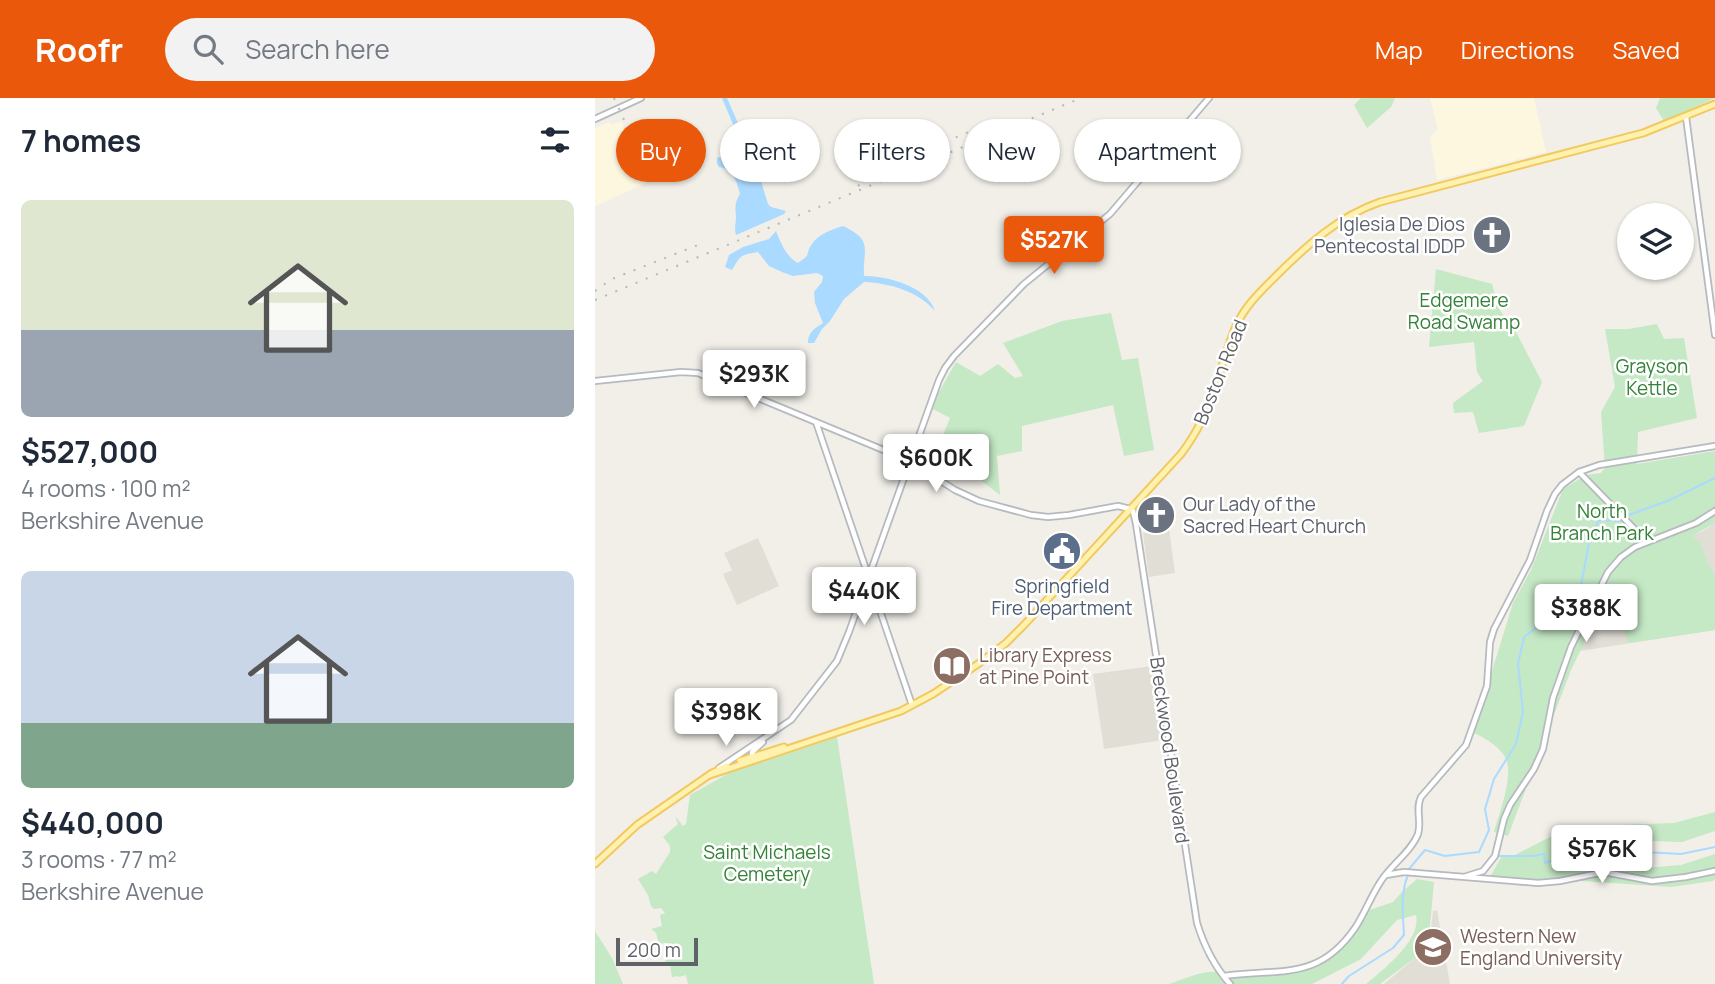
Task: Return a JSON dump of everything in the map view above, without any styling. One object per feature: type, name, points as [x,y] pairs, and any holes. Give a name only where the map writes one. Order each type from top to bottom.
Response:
[{"type":"main road","points":[[595,119],[641,98]]},
{"type":"main road","points":[[595,864],[637,825],[791,720],[837,661],[939,380],[949,362],[1024,284],[1110,214],[1209,98]]},
{"type":"main road","name":"Boston Road","points":[[751,760],[896,713],[933,694],[1006,643],[1175,462],[1192,439],[1210,404],[1233,333],[1245,309],[1308,245],[1325,232],[1378,202],[1643,133],[1715,104]]},
{"type":"main road","points":[[1686,117],[1715,335]]},
{"type":"main road","points":[[595,381],[681,372],[698,373],[910,461],[968,497],[1031,515],[1063,516],[1115,506],[1130,509]]},
{"type":"main road","points":[[816,422],[912,705]]},
{"type":"main road","points":[[1223,976],[1307,967],[1332,953],[1353,930],[1383,878],[1417,836],[1421,797],[1467,745],[1487,686],[1490,642],[1494,629],[1530,560],[1555,494],[1565,482],[1579,472],[1607,463],[1715,446]]},
{"type":"main road","points":[[1579,472],[1647,542]]},
{"type":"main road","name":"Breckwood Boulevard","points":[[1130,509],[1136,524],[1197,923],[1211,958],[1230,984]]},
{"type":"main road","points":[[1464,877],[1483,870],[1496,854],[1504,818],[1512,800],[1542,754],[1553,698],[1571,647],[1611,568],[1632,549],[1696,523],[1715,511]]},
{"type":"main road","points":[[751,760],[752,752],[769,736]]},
{"type":"main road","points":[[751,747],[746,753],[751,760]]},
{"type":"main road","points":[[719,769],[751,760]]},
{"type":"main road","points":[[710,775],[751,760]]},
{"type":"main road","points":[[1392,867],[1405,872],[1544,882],[1607,872],[1656,881],[1715,871]]},
{"type":"main road","points":[[1483,870],[1486,879]]},
{"type":"main road","points":[[1383,878],[1388,874],[1405,872]]},
{"type":"shaded area","points":[[1430,98],[1534,98],[1546,152],[1437,180],[1430,137],[1438,130]]},
{"type":"shaded area","points":[[610,122],[611,125],[616,123],[616,182],[648,182],[595,206],[595,128]]},
{"type":"shaded area","points":[[1715,523],[1715,630],[1580,651],[1608,593],[1650,552],[1703,531]]},
{"type":"shaded area","points":[[1169,529],[1175,573],[1149,577],[1143,533]]},
{"type":"shaded area","points":[[758,538],[779,586],[737,605],[723,574],[732,570],[724,553]]},
{"type":"shaded area","points":[[1152,666],[1163,740],[1104,749],[1093,674]]},
{"type":"shaded area","name":"Western New England University","points":[[1437,910],[1450,984],[1384,984],[1416,957],[1430,938],[1433,911]]},
{"type":"green space","points":[[1361,98],[1395,98],[1391,107],[1367,128],[1354,105]]},
{"type":"green space","points":[[1660,98],[1715,98],[1664,121],[1656,108]]},
{"type":"green space","name":"Edgemere Road Swamp","points":[[1436,269],[1492,284],[1499,309],[1517,334],[1542,382],[1524,426],[1479,433],[1473,412],[1454,413],[1453,403],[1483,381],[1477,372],[1474,342],[1429,347]]},
{"type":"green space","points":[[1111,313],[1122,360],[1138,358],[1154,450],[1124,456],[1113,405],[1022,426],[1022,451],[997,456],[1000,495],[949,456],[939,469],[932,462],[950,418],[933,409],[938,394],[956,362],[980,376],[998,364],[1015,378],[1023,376],[1003,343],[1062,321]]},
{"type":"green space","name":"North Branch Park","points":[[1657,324],[1664,339],[1684,338],[1697,418],[1638,432],[1637,464],[1715,451],[1715,523],[1692,536],[1700,542],[1715,576],[1715,630],[1629,643],[1608,594],[1571,670],[1508,836],[1494,832],[1506,788],[1507,762],[1497,747],[1470,731],[1476,723],[1513,603],[1531,570],[1563,489],[1586,475],[1601,473],[1605,468],[1601,412],[1615,387],[1605,329],[1629,329]]},
{"type":"green space","name":"Saint Michaels Cemetery","points":[[837,737],[874,984],[688,984],[686,975],[672,977],[670,964],[664,962],[669,958],[666,943],[659,944],[656,933],[651,929],[662,926],[660,915],[665,913],[661,908],[654,909],[651,906],[638,879],[652,871],[656,874],[670,852],[670,846],[663,837],[678,824],[675,816],[683,826],[686,824],[690,795],[729,773]]},
{"type":"green space","points":[[1715,812],[1715,831],[1682,842],[1623,840],[1585,846],[1569,858],[1570,863],[1609,871],[1681,865],[1715,854],[1713,881],[1671,887],[1567,880],[1563,883],[1526,886],[1507,883],[1491,875],[1502,856],[1513,856],[1548,838],[1593,826],[1674,823]]},
{"type":"green space","points":[[1417,879],[1434,882],[1429,936],[1416,957],[1380,984],[1366,984],[1400,954],[1413,934],[1416,915],[1397,920],[1361,959],[1312,984],[1169,984],[1207,972],[1228,975],[1302,970],[1320,964],[1347,936],[1364,912],[1393,902]]},
{"type":"green space","points":[[595,931],[612,958],[623,984],[595,984]]},
{"type":"water","points":[[722,98],[727,98],[736,119],[731,119]]},
{"type":"water","points":[[736,182],[761,182],[768,204],[786,211],[736,235],[736,205],[740,194]]},
{"type":"water","points":[[843,226],[860,236],[863,242],[864,276],[905,284],[924,295],[935,311],[920,298],[903,289],[864,282],[844,299],[814,343],[808,343],[810,333],[823,323],[815,303],[814,292],[823,276],[817,273],[793,276],[782,272],[769,266],[758,252],[742,256],[732,270],[725,267],[729,255],[743,247],[769,239],[776,231],[787,253],[798,263],[807,255],[818,237]]},
{"type":"waterway","points":[[1626,516],[1670,500],[1715,478]]},
{"type":"waterway","points":[[1409,869],[1425,850],[1445,856],[1479,852],[1489,830],[1485,809],[1494,779],[1516,744],[1523,712],[1518,664],[1524,637],[1541,624],[1558,623],[1563,600],[1580,591],[1590,537],[1599,520],[1621,520]]},
{"type":"waterway","points":[[1499,856],[1544,854],[1545,863],[1556,859],[1557,852],[1567,856],[1608,850],[1681,854],[1715,847]]},
{"type":"waterway","points":[[1342,984],[1349,976],[1393,948],[1404,935],[1403,897],[1408,875]]},
{"type":"railway","points":[[614,98],[624,119]]},
{"type":"railway","points":[[595,300],[1081,98]]},
{"type":"railway","points":[[858,186],[876,171],[964,134]]},
{"type":"railway","points":[[595,291],[612,279],[703,243]]},
{"type":"place","name":"Iglesia De Dios Pentecostal IDDP","points":[[1492,235]]},
{"type":"place","name":"Our Lady of the Sacred Heart Church","points":[[1156,515]]},
{"type":"place","name":"Springfield Fire Department","points":[[1062,551]]},
{"type":"place","name":"Library Express at Pine Point","points":[[952,666]]},
{"type":"place","name":"Western New England University","points":[[1433,947]]},
{"type":"park label","name":"Grayson Kettle","points":[[1652,377]]}]
